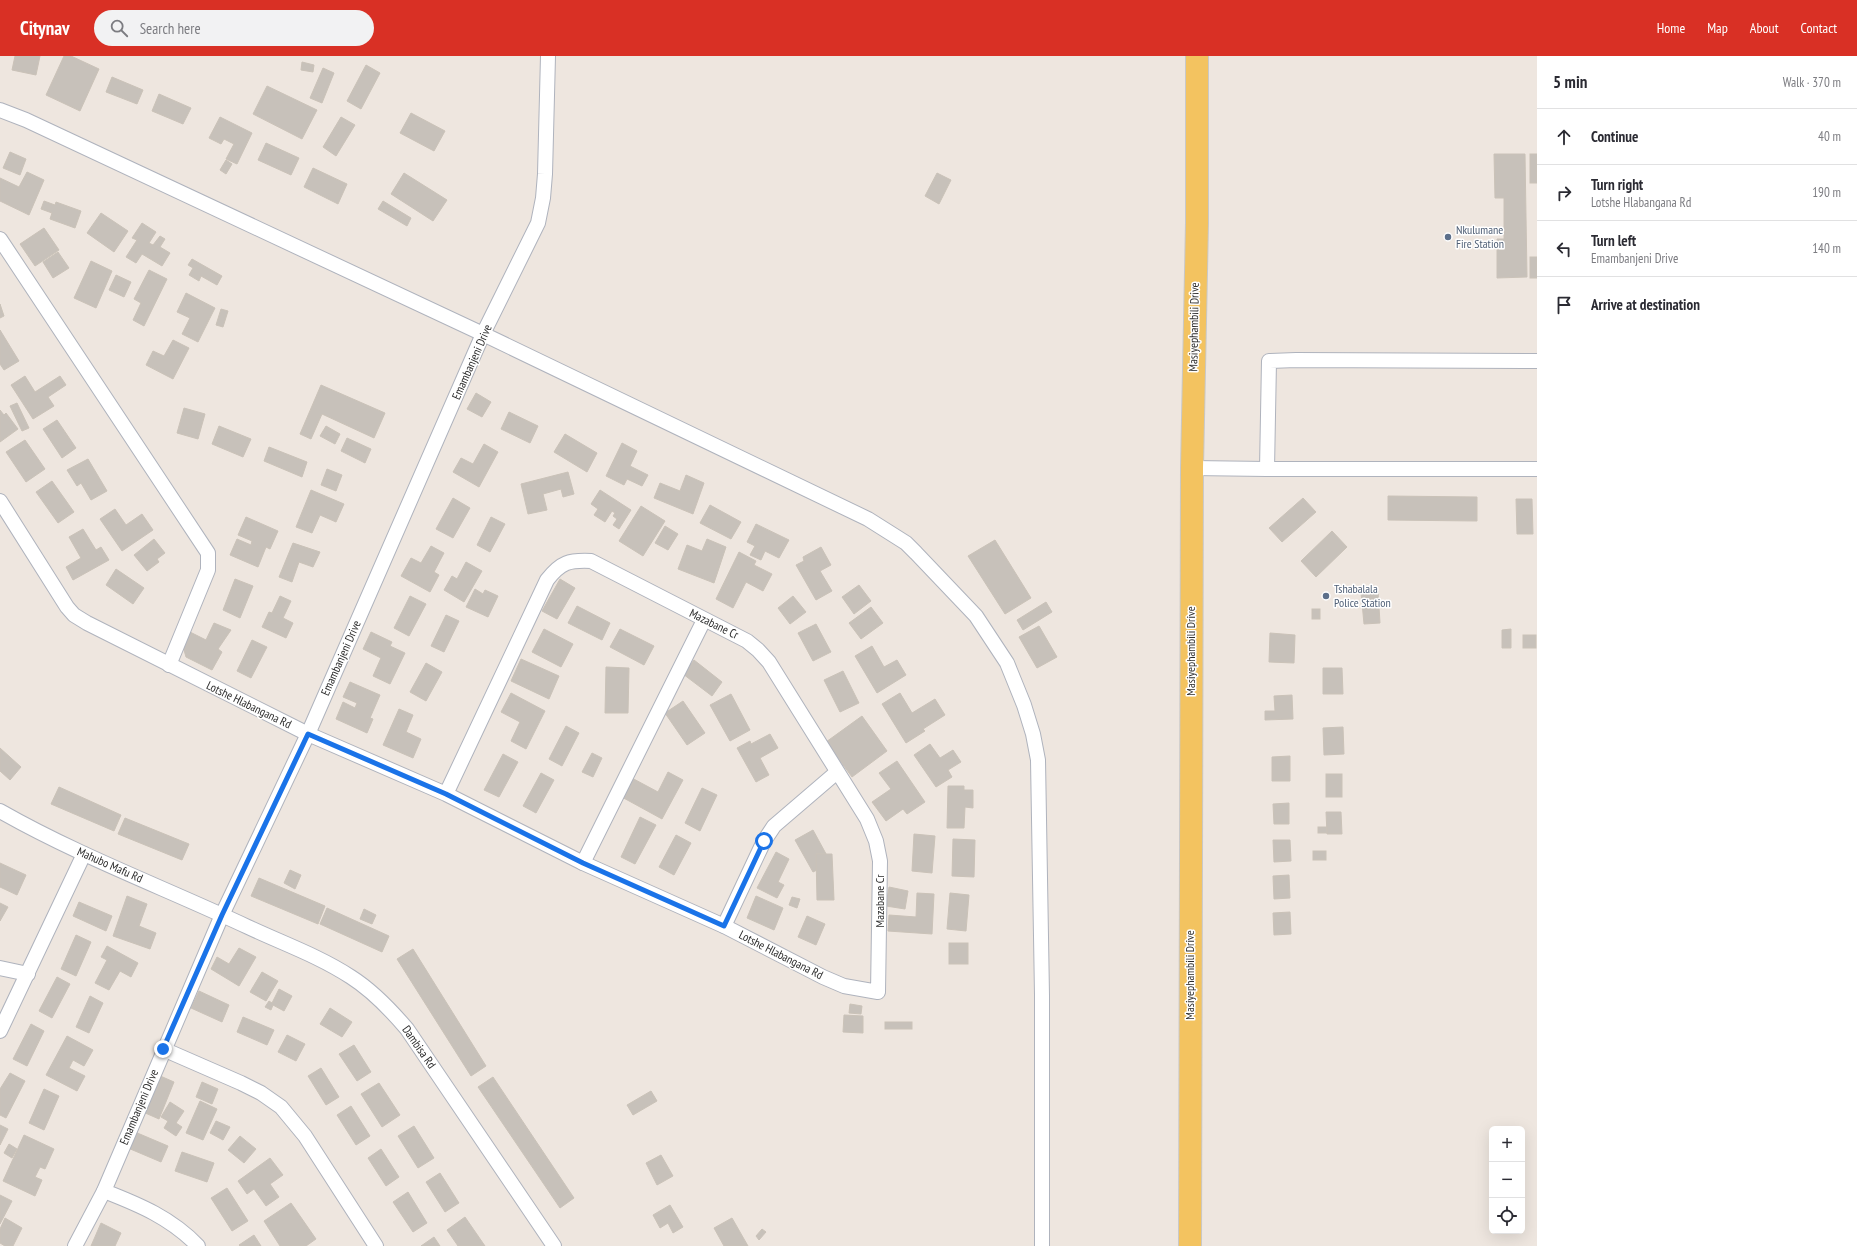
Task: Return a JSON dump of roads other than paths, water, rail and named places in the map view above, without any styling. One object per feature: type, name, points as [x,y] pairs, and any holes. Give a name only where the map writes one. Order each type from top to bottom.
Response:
[{"type":"main road","name":"Masiyephambili Drive","points":[[1190,1246],[1192,468],[1197,56]]},
{"type":"street","name":"Emambanjeni Drive","points":[[75,1246],[104,1191],[163,1049],[222,915],[308,734],[483,334],[538,223],[543,198],[545,174],[548,56]]},
{"type":"street","points":[[0,110],[40,127],[483,334],[868,519],[906,543],[976,616],[1007,663],[1024,704],[1038,760],[1042,995],[1042,1246]]},
{"type":"street","points":[[0,239],[208,552],[208,570],[169,665]]},
{"type":"street","points":[[1267,469],[1269,361],[1537,361]]},
{"type":"street","points":[[1192,468],[1537,469]]},
{"type":"street","name":"Lotshe Hlabangana Rd","points":[[0,502],[67,607],[74,615],[169,665],[308,734],[446,794],[583,863],[724,926],[823,977],[844,986],[878,992]]},
{"type":"street","name":"Mazabane Cr","points":[[446,794],[547,580],[556,568],[566,562],[591,561],[747,641],[769,662],[867,819],[876,841],[880,882],[878,992]]},
{"type":"street","points":[[583,863],[704,620]]},
{"type":"street","points":[[724,926],[764,841],[774,826],[837,772]]},
{"type":"street","name":"Mahubo Mafu Rd","points":[[0,811],[46,837],[222,915]]},
{"type":"street","points":[[0,1031],[84,854]]},
{"type":"street","name":"Dambisa Rd","points":[[222,915],[333,966],[352,977],[385,1004],[407,1029],[554,1246]]},
{"type":"street","points":[[0,968],[28,974]]},
{"type":"street","points":[[163,1049],[261,1093],[281,1107],[305,1136],[376,1246]]},
{"type":"street","points":[[104,1191],[169,1220],[187,1234],[198,1246]]},
{"type":"place","name":"Nkulumane Fire Station","points":[[1448,237]]},
{"type":"place","name":"Tshabalala Police Station","points":[[1326,596]]}]
